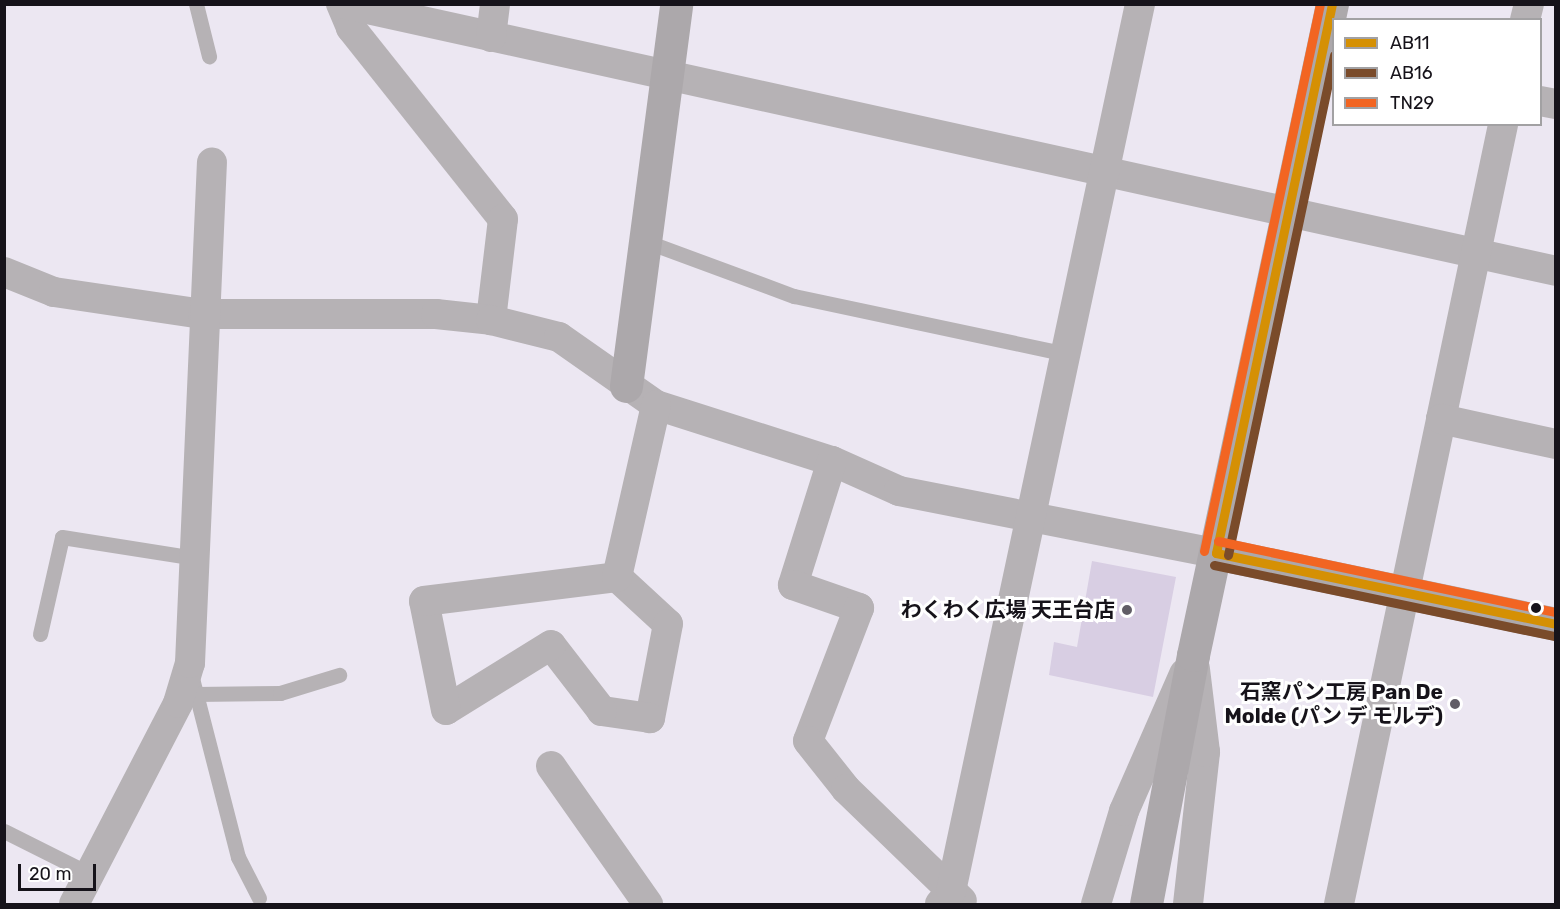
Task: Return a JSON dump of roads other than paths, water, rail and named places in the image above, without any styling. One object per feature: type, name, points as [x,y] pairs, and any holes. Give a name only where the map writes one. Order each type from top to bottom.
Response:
[{"type":"street","points":[[343,4],[1556,271]]},
{"type":"street","points":[[343,4],[351,28],[503,219],[491,320]]},
{"type":"street","points":[[491,37],[495,4]]},
{"type":"street","points":[[626,386],[676,4]]},
{"type":"street","points":[[952,900],[1140,4]]},
{"type":"street","points":[[1146,904],[1193,655],[1332,4]]},
{"type":"street","points":[[1339,904],[1503,126]]},
{"type":"street","points":[[74,904],[178,703],[190,663],[203,314],[212,162]]},
{"type":"street","points":[[4,272],[54,292],[203,314],[436,314],[491,320],[559,337],[656,405],[832,461],[899,490],[1406,591],[1556,624]]},
{"type":"street","points":[[617,577],[656,405]]},
{"type":"street","points":[[1441,419],[1556,444]]},
{"type":"street","points":[[832,461],[793,585],[859,608],[808,741],[846,789],[952,900]]},
{"type":"street","points":[[617,577],[668,624],[650,718],[602,711],[550,645],[446,710],[424,601],[617,577]]},
{"type":"street","points":[[1096,904],[1151,739],[1193,655]]},
{"type":"street","points":[[1188,904],[1205,752],[1193,655]]},
{"type":"street","points":[[551,766],[648,904]]},
{"type":"lane","points":[[196,4],[209,56]]},
{"type":"lane","points":[[645,241],[794,296],[1066,354]]},
{"type":"lane","points":[[40,634],[62,537],[194,558]]},
{"type":"lane","points":[[190,663],[195,694],[238,857],[259,898]]},
{"type":"lane","points":[[195,694],[280,693],[339,675]]},
{"type":"lane","points":[[4,831],[90,874]]},
{"type":"place","name":"わくわく広場 天王台店","points":[[1127,610]]},
{"type":"place","name":"石窯パン工房 Pan De Molde (パン デ モルデ)","points":[[1455,704]]}]
